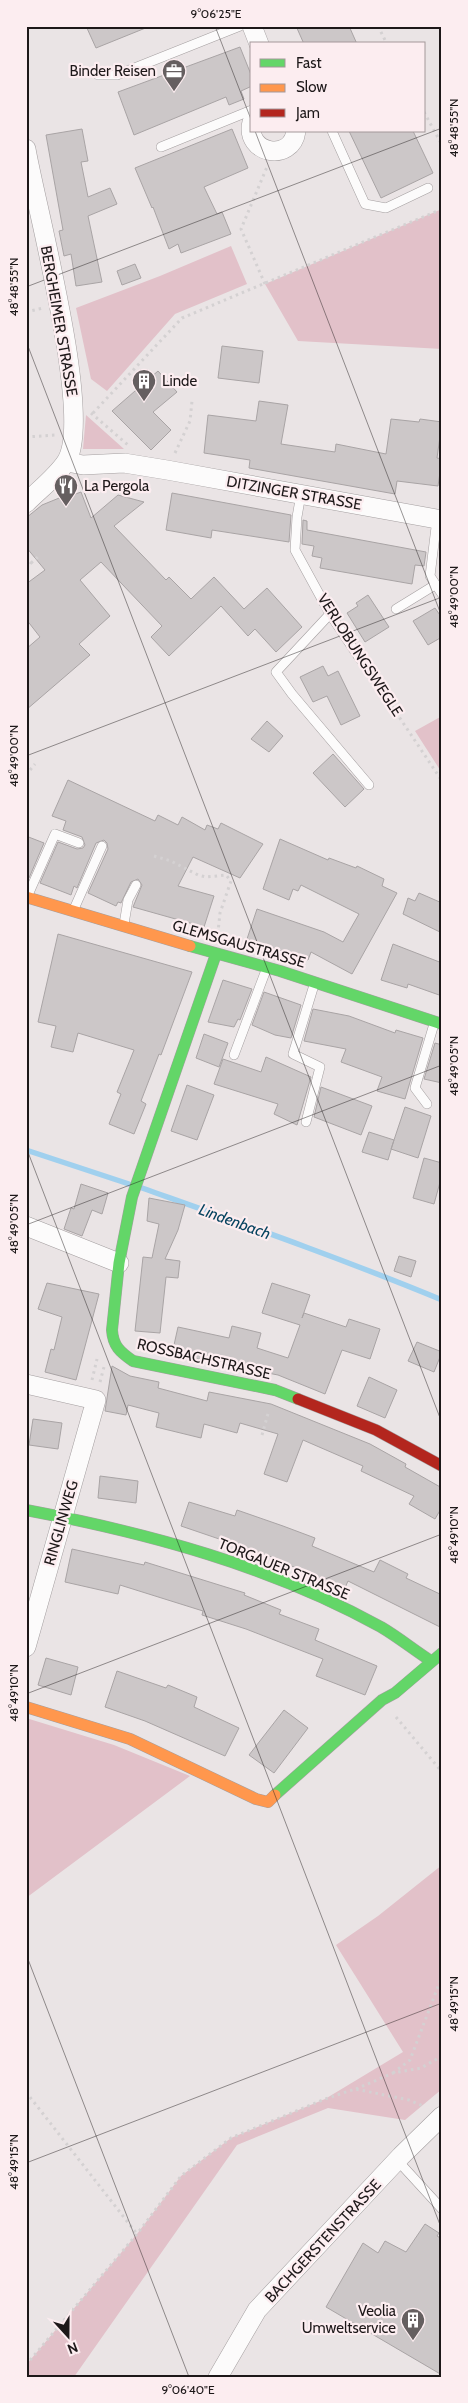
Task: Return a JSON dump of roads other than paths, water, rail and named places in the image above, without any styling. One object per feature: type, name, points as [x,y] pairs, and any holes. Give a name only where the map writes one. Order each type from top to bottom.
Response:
[{"type":"street","points":[[252,26],[258,42]]},
{"type":"street","points":[[252,132],[256,144],[264,150],[273,152],[288,147],[295,137],[296,132]]},
{"type":"street","name":"BERGHEIMER STRASSE","points":[[26,149],[59,304],[74,406],[74,435],[67,462]]},
{"type":"street","points":[[26,503],[67,462]]},
{"type":"street","name":"DITZINGER STRASSE","points":[[67,462],[83,465],[124,464],[146,466],[440,519]]},
{"type":"street","name":"GLEMSGAUSTRASSE","points":[[27,897],[314,982],[438,1023]]},
{"type":"street","points":[[26,1226],[119,1263],[132,1197],[216,954]]},
{"type":"street","name":"ROSSBACHSTRASSE","points":[[119,1263],[112,1330],[113,1341],[119,1352],[133,1360],[275,1390],[376,1430],[442,1466]]},
{"type":"street","name":"RINGLINWEG","points":[[26,1384],[92,1399],[63,1516],[26,1647]]},
{"type":"street","name":"TORGAUER STRASSE","points":[[26,1510],[63,1516],[209,1554],[293,1585],[376,1624],[431,1661]]},
{"type":"street","points":[[26,1707],[130,1739],[256,1799],[268,1802],[382,1700],[395,1694],[442,1653]]},
{"type":"street","name":"BACHGERSTENSTRASSE","points":[[218,2377],[257,2310],[398,2161],[435,2112]]},
{"type":"lane","points":[[98,75],[117,75],[240,26]]},
{"type":"lane","points":[[161,147],[250,111]]},
{"type":"lane","points":[[332,132],[365,204],[386,208],[428,188]]},
{"type":"lane","name":"VERLOBUNGSWEGLE","points":[[301,494],[297,517],[295,550],[330,614],[360,659]]},
{"type":"lane","points":[[440,519],[430,576],[442,594]]},
{"type":"lane","points":[[396,608],[435,585]]},
{"type":"lane","points":[[330,614],[276,672],[292,694],[369,785]]},
{"type":"lane","points":[[27,897],[55,834],[79,843]]},
{"type":"lane","points":[[73,911],[102,846]]},
{"type":"lane","points":[[124,926],[128,900],[136,885]]},
{"type":"lane","points":[[234,1055],[268,968]]},
{"type":"lane","points":[[306,1122],[320,1067],[293,1054],[314,982]]},
{"type":"lane","points":[[427,1104],[415,1088],[438,1023]]},
{"type":"lane","points":[[398,2161],[442,2209]]},
{"type":"waterway","name":"Lindenbach","points":[[26,1150],[129,1184]]},
{"type":"waterway","name":"Lindenbach","points":[[142,1188],[255,1228],[442,1300]]},
{"type":"place","name":"Binder Reisen","points":[[174,92]]},
{"type":"place","name":"Linde","points":[[144,402]]},
{"type":"place","name":"La Pergola","points":[[66,507]]},
{"type":"place","name":"Veolia Umweltservice","points":[[413,2341]]}]
